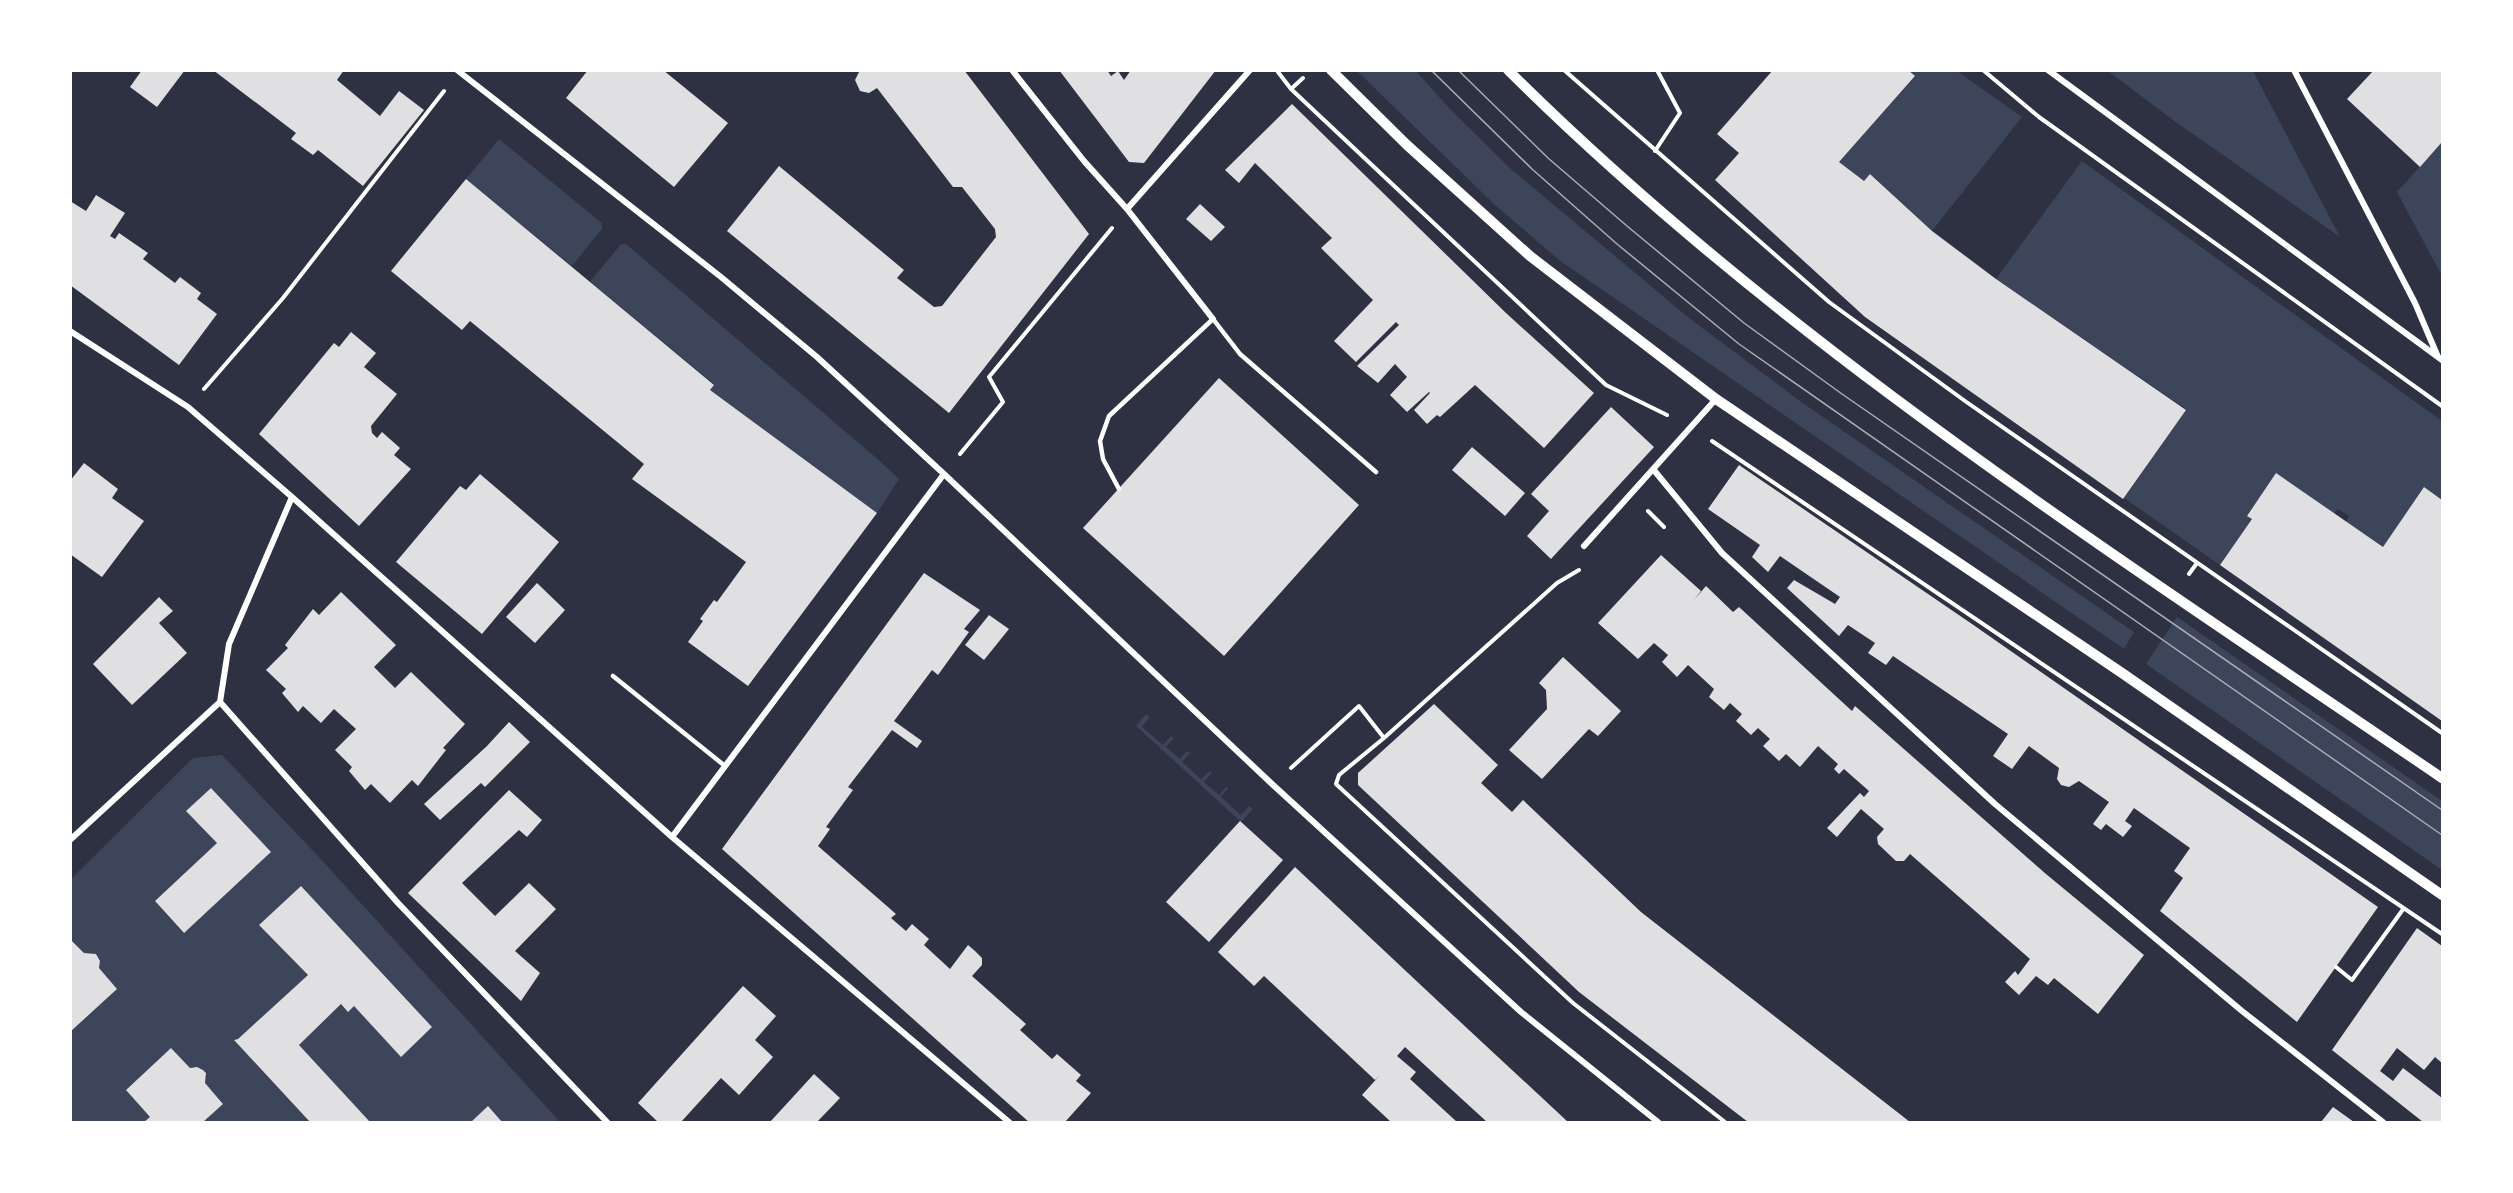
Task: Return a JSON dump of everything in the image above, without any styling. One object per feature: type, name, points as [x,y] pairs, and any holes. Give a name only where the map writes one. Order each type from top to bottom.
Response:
[{"type":"street","points":[[1012,70],[1084,161],[1127,209],[1213,319]]},
{"type":"street","points":[[1127,209],[1250,70]]},
{"type":"street","points":[[1331,70],[1407,144],[1530,256],[1716,399],[2132,680],[2442,895]]},
{"type":"street","points":[[1508,70],[1566,128],[1653,206],[1771,302],[1936,429],[2442,778]]},
{"type":"street","points":[[2048,70],[2440,359]]},
{"type":"street","points":[[2294,70],[2415,303],[2440,359]]},
{"type":"street","points":[[458,71],[721,277],[817,357],[1272,784],[1521,1012],[1658,1122]]},
{"type":"street","points":[[70,331],[188,407],[292,496],[672,837],[1009,1122]]},
{"type":"street","points":[[1584,546],[1716,399]]},
{"type":"street","points":[[1653,469],[1722,553],[1995,804],[2242,1011],[2383,1122]]},
{"type":"street","points":[[672,837],[944,474]]},
{"type":"street","points":[[70,840],[220,702],[229,644],[292,496]]},
{"type":"street","points":[[220,702],[398,903],[607,1122]]},
{"type":"lane","points":[[1119,489],[1103,459],[1100,441],[1110,417],[1213,319],[1240,354],[1376,472]]},
{"type":"lane","points":[[613,676],[725,766]]},
{"type":"path","points":[[1564,70],[1829,302],[1965,401],[2442,733]]},
{"type":"path","points":[[1655,151],[1680,113],[1657,70]]},
{"type":"path","points":[[1983,70],[2039,117],[2442,405]]},
{"type":"path","points":[[188,407],[283,298],[458,71]]},
{"type":"path","points":[[1291,89],[1303,78]]},
{"type":"path","points":[[944,474],[1004,402],[989,377],[1127,209]]},
{"type":"path","points":[[2189,574],[2197,563]]},
{"type":"path","points":[[1581,568],[1557,584],[1384,738],[1339,775],[1336,784],[1573,1003],[1725,1122]]},
{"type":"path","points":[[1272,784],[1359,706],[1384,738]]},
{"type":"path","points":[[2336,967],[2352,980],[2404,908]]},
{"type":"shaded area","points":[[1357,71],[1416,71],[1451,110],[1511,169],[1689,318],[1800,401],[2134,632],[2124,649],[1559,260],[1495,205]]},
{"type":"shaded area","points":[[1908,71],[1957,71],[2022,117],[1932,231],[1871,174],[1864,181],[1839,162],[1915,77]]},
{"type":"shaded area","points":[[2108,71],[2253,71],[2340,237],[2173,120]]},
{"type":"shaded area","points":[[499,139],[602,223],[602,229],[572,266],[466,179]]},
{"type":"shaded area","points":[[2442,142],[2442,276],[2397,192]]},
{"type":"shaded area","points":[[2082,161],[2442,421],[2442,500],[2424,487],[2383,547],[2346,522],[2349,516],[2338,509],[2334,514],[2276,474],[2247,515],[2252,519],[2220,565],[2124,498],[2186,409],[1996,279]]},
{"type":"shaded area","points":[[621,244],[626,244],[899,479],[877,513],[710,390],[714,384],[590,282]]},
{"type":"shaded area","points":[[2177,617],[2442,801],[2442,870],[2146,664]]},
{"type":"shaded area","points":[[1146,714],[1150,717],[1142,727],[1163,745],[1171,736],[1174,738],[1166,747],[1180,759],[1187,751],[1190,753],[1182,762],[1201,779],[1210,771],[1212,773],[1204,782],[1219,795],[1227,786],[1228,788],[1221,797],[1241,815],[1249,806],[1253,809],[1241,822],[1136,726]]},
{"type":"shaded area","points":[[222,755],[318,856],[560,1122],[502,1122],[488,1107],[471,1122],[370,1122],[299,1045],[341,1004],[354,1006],[401,1056],[432,1027],[301,886],[259,925],[308,975],[238,1039],[234,1040],[310,1122],[203,1122],[223,1103],[205,1083],[206,1073],[199,1068],[190,1068],[171,1048],[126,1090],[150,1117],[144,1122],[71,1122],[71,1031],[117,989],[99,968],[100,961],[96,954],[84,953],[71,939],[71,879],[193,758]],"holes":[[[211,788],[271,852],[183,933],[155,901],[217,843],[187,811]]]},
{"type":"building","points":[[142,70],[185,70],[157,107],[130,87]]},
{"type":"building","points":[[213,70],[344,70],[337,80],[380,116],[399,91],[424,110],[363,186],[318,150],[313,155],[291,139],[296,133]]},
{"type":"building","points":[[588,70],[663,70],[728,123],[674,187],[566,98]]},
{"type":"building","points":[[860,70],[964,70],[1089,234],[949,413],[727,231],[779,166],[904,270],[897,278],[934,307],[942,306],[996,237],[995,229],[962,187],[953,187],[877,88],[869,93],[860,91],[855,80]]},
{"type":"building","points":[[1059,70],[1107,70],[1111,76],[1118,71],[1124,80],[1131,70],[1216,70],[1144,163],[1129,162]]},
{"type":"building","points":[[1773,70],[1908,70],[1915,76],[1839,162],[1864,181],[1870,174],[1932,231],[1996,279],[2186,410],[2123,499],[1865,317],[1715,180],[1739,153],[1717,134]]},
{"type":"building","points":[[2374,70],[2442,70],[2442,142],[2420,167],[2347,99]]},
{"type":"building","points":[[1292,104],[1506,313],[1594,393],[1544,448],[1475,385],[1440,417],[1437,415],[1427,424],[1414,410],[1429,392],[1407,412],[1390,395],[1407,377],[1395,364],[1378,383],[1357,366],[1399,325],[1396,322],[1356,362],[1334,341],[1373,300],[1321,248],[1332,238],[1255,163],[1239,183],[1225,170]]},
{"type":"building","points":[[466,179],[714,385],[710,390],[877,513],[748,686],[688,642],[703,621],[700,619],[714,600],[717,602],[746,562],[632,479],[644,464],[470,321],[462,330],[391,271]]},
{"type":"building","points":[[96,195],[125,213],[110,236],[115,239],[119,233],[148,253],[143,259],[175,283],[180,277],[201,293],[197,299],[217,314],[179,365],[70,285],[70,201],[86,211]]},
{"type":"building","points":[[1200,204],[1225,227],[1211,241],[1186,219]]},
{"type":"building","points":[[351,332],[376,353],[364,367],[397,394],[371,426],[372,433],[377,438],[382,432],[400,448],[394,455],[411,469],[359,526],[259,434],[334,343],[339,347]]},
{"type":"building","points":[[1219,378],[1359,505],[1224,656],[1083,528]]},
{"type":"building","points":[[1611,407],[1654,447],[1551,559],[1527,536],[1549,511],[1531,494]]},
{"type":"building","points":[[1472,447],[1525,493],[1505,516],[1452,470]]},
{"type":"building","points":[[84,463],[118,489],[112,498],[144,521],[102,577],[70,554],[70,481]]},
{"type":"building","points":[[1739,465],[2378,907],[2297,1022],[2160,911],[2183,878],[2174,871],[2190,848],[2134,808],[2125,821],[2132,826],[2123,837],[2106,824],[2101,830],[2093,824],[2109,802],[2079,781],[2069,787],[2061,785],[2057,779],[2059,768],[2029,746],[2012,769],[1993,756],[2008,734],[1893,656],[1886,665],[1868,653],[1875,643],[1848,625],[1839,636],[1787,588],[1794,580],[1835,604],[1840,597],[1780,556],[1768,572],[1752,557],[1760,545],[1708,509]]},
{"type":"building","points":[[2276,473],[2383,547],[2424,487],[2442,500],[2442,721],[2220,565],[2252,519],[2247,516]]},
{"type":"building","points":[[480,474],[559,542],[482,634],[396,562],[460,486],[466,490]]},
{"type":"building","points":[[1661,555],[1701,591],[1694,600],[1706,586],[1733,612],[1739,607],[1852,711],[1855,706],[2046,874],[2144,955],[2098,1014],[2054,978],[2048,985],[2036,976],[2019,995],[2005,982],[2015,971],[2018,975],[2030,959],[1910,854],[1904,861],[1896,861],[1878,844],[1877,837],[1884,829],[1861,809],[1837,837],[1827,828],[1860,793],[1864,797],[1869,791],[1844,769],[1839,774],[1834,769],[1838,764],[1818,746],[1800,767],[1786,754],[1779,761],[1763,746],[1770,739],[1758,728],[1751,735],[1736,721],[1742,714],[1730,703],[1724,710],[1709,697],[1714,689],[1688,665],[1677,677],[1662,662],[1668,655],[1654,643],[1638,659],[1598,623]]},
{"type":"building","points":[[924,573],[980,610],[964,629],[969,632],[938,675],[932,670],[894,721],[922,741],[917,748],[892,730],[848,787],[853,790],[826,827],[830,829],[818,846],[896,914],[891,918],[906,931],[912,924],[929,939],[924,945],[950,969],[968,945],[982,958],[982,965],[972,976],[1026,1024],[1020,1030],[1052,1059],[1057,1054],[1081,1075],[1076,1081],[1091,1093],[1065,1122],[1029,1122],[722,849]]},
{"type":"building","points":[[537,583],[565,610],[535,643],[506,617]]},
{"type":"building","points":[[341,592],[396,645],[374,667],[395,688],[411,672],[465,724],[443,748],[446,750],[418,786],[412,780],[390,803],[371,784],[365,790],[349,771],[352,767],[335,750],[356,729],[334,709],[321,723],[303,706],[298,712],[282,693],[286,689],[266,670],[288,648],[285,645],[313,609],[319,615]]},
{"type":"building","points":[[159,597],[173,611],[159,623],[187,653],[132,705],[93,664]]},
{"type":"building","points":[[989,615],[1009,629],[984,660],[965,645]]},
{"type":"building","points":[[1563,657],[1621,711],[1598,736],[1589,729],[1542,779],[1509,750],[1547,709],[1546,690],[1539,683]]},
{"type":"building","points":[[1434,704],[1498,765],[1481,783],[1512,812],[1523,800],[1641,912],[1910,1122],[1748,1122],[1579,992],[1358,785],[1358,773]]},
{"type":"building","points":[[509,722],[530,742],[485,787],[481,783],[440,820],[424,804],[487,746]]},
{"type":"building","points":[[211,788],[271,852],[184,933],[155,901],[217,843],[186,811]]},
{"type":"building","points":[[509,790],[542,820],[527,837],[519,830],[462,883],[495,916],[529,883],[556,909],[515,951],[540,973],[521,1001],[408,893]]},
{"type":"building","points":[[1240,821],[1283,860],[1209,942],[1166,902]]},
{"type":"building","points":[[1295,867],[1568,1122],[1487,1122],[1405,1047],[1397,1056],[1416,1072],[1410,1079],[1457,1122],[1391,1122],[1362,1095],[1380,1075],[1375,1080],[1264,976],[1254,986],[1218,952]]},
{"type":"building","points":[[301,886],[432,1027],[401,1057],[354,1006],[348,1012],[341,1004],[299,1045],[370,1122],[310,1122],[234,1040],[238,1039],[308,975],[259,925]]},
{"type":"building","points":[[2417,928],[2442,946],[2442,1063],[2435,1057],[2424,1070],[2397,1048],[2380,1071],[2393,1081],[2403,1068],[2442,1098],[2442,1122],[2423,1122],[2332,1050]]},
{"type":"building","points":[[70,939],[84,953],[96,954],[100,961],[99,968],[117,989],[70,1032]]},
{"type":"building","points":[[743,986],[776,1016],[755,1040],[773,1057],[739,1095],[721,1078],[681,1122],[658,1122],[638,1103]]},
{"type":"building","points":[[171,1048],[190,1068],[197,1067],[206,1073],[205,1083],[223,1104],[203,1122],[144,1122],[150,1117],[126,1090]]},
{"type":"building","points":[[814,1074],[840,1098],[817,1122],[770,1122]]},
{"type":"building","points":[[488,1106],[502,1122],[471,1122]]},
{"type":"building","points":[[2333,1107],[2354,1122],[2321,1122]]},
{"type":"tram line","points":[[1431,70],[1532,169],[1617,244],[1739,344],[2442,835]]},
{"type":"tram line","points":[[1458,70],[1548,158],[1744,323],[1842,394],[2442,810]]}]
